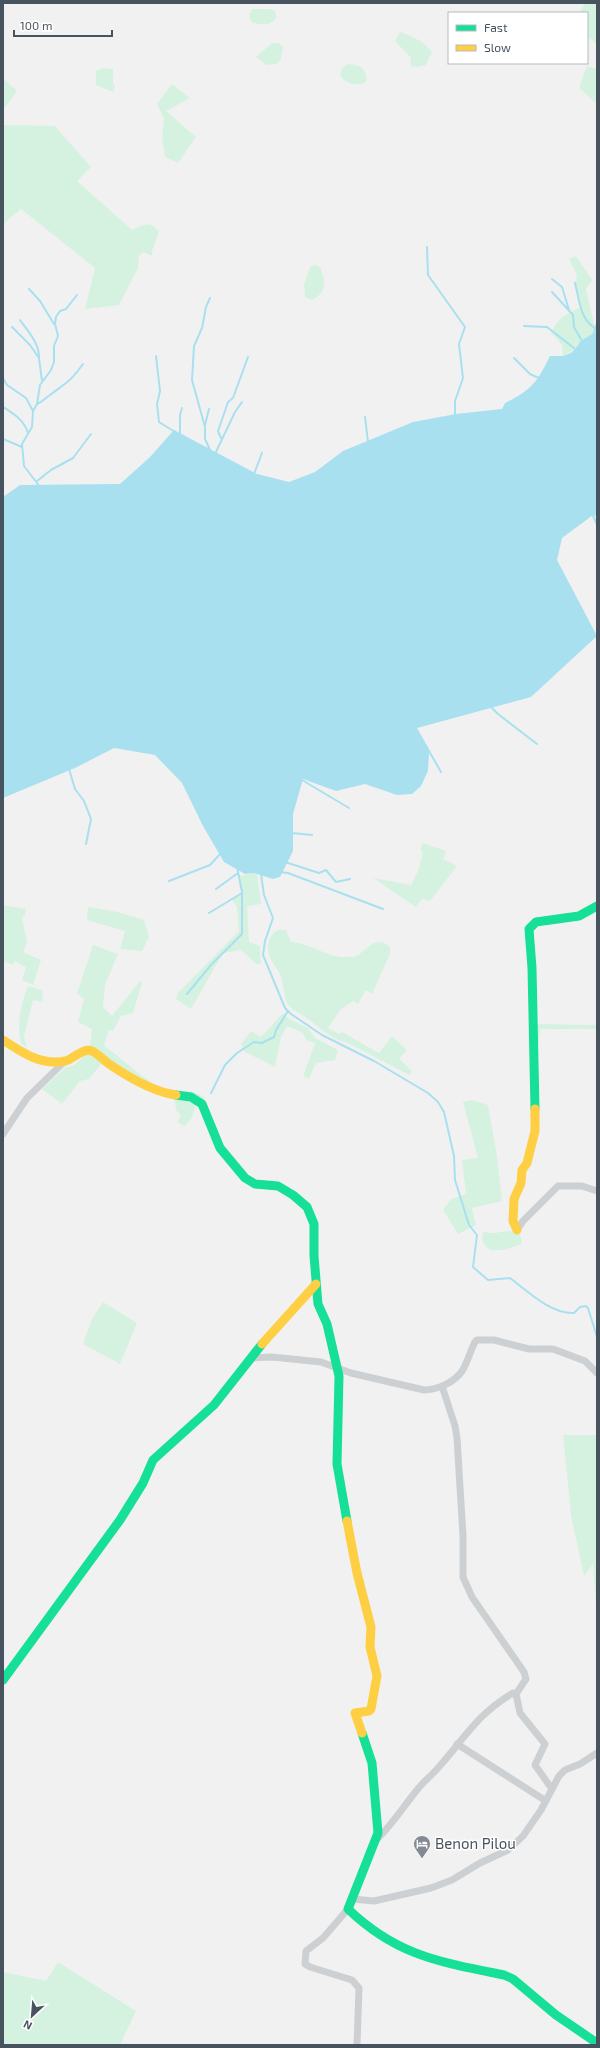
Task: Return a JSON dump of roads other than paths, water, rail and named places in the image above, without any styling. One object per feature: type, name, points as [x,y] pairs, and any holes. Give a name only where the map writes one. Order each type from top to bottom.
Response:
[{"type":"street","points":[[517,1230],[513,1221],[514,1199],[521,1182],[522,1170],[527,1163],[535,1131],[532,968],[529,928],[536,922],[579,916],[597,906]]},
{"type":"street","points":[[3,1040],[35,1059],[65,1061]]},
{"type":"street","points":[[3,1134],[27,1098],[65,1061],[86,1050],[92,1051],[110,1066],[153,1088],[170,1095],[191,1097],[198,1101],[204,1110],[220,1148],[245,1178],[255,1184],[278,1186],[292,1195],[307,1207],[314,1224],[318,1304],[327,1324],[338,1368],[337,1464],[357,1573],[371,1627],[371,1654],[377,1676],[371,1709],[369,1711],[355,1713],[372,1763],[378,1833],[348,1909],[323,1938],[306,1951],[306,1964],[310,1968],[352,1980],[356,1983],[359,1988],[357,2045]]},
{"type":"street","points":[[517,1230],[523,1221],[558,1186],[582,1186],[597,1191]]},
{"type":"street","points":[[3,1680],[120,1520],[143,1483],[153,1460],[214,1405],[251,1358],[316,1284]]},
{"type":"street","points":[[251,1358],[272,1357],[312,1360],[328,1363],[338,1368],[424,1390],[442,1386],[460,1373],[477,1340],[494,1340],[529,1349],[553,1349],[585,1361],[597,1373]]},
{"type":"street","points":[[442,1386],[455,1426],[457,1438],[463,1536],[463,1577],[472,1597],[524,1672],[526,1679],[516,1694],[520,1713],[545,1744],[535,1765],[552,1789]]},
{"type":"street","points":[[376,1840],[390,1827],[417,1790],[437,1770],[482,1714],[512,1693],[516,1694]]},
{"type":"street","points":[[457,1744],[546,1801]]},
{"type":"street","points":[[352,1899],[364,1901],[387,1898],[412,1893],[452,1880],[513,1846],[523,1836],[546,1801],[559,1776],[565,1770],[580,1764],[597,1753]]},
{"type":"street","points":[[348,1909],[362,1924],[380,1938],[406,1951],[445,1963],[504,1975],[513,1979],[551,2011],[597,2043]]},
{"type":"water","points":[[597,332],[597,516],[593,515],[562,538],[557,560],[597,636],[531,697],[417,728],[429,753],[428,771],[421,786],[412,794],[397,795],[365,784],[336,791],[303,779],[293,814],[293,851],[280,877],[273,879],[254,873],[245,874],[224,862],[203,826],[182,783],[155,755],[114,748],[75,768],[3,798],[3,497],[20,485],[120,484],[150,457],[174,430],[257,474],[289,482],[315,472],[343,451],[413,422],[456,414],[502,409],[505,403],[522,394],[533,384],[550,356],[563,356],[571,353],[584,339]]},
{"type":"waterway","points":[[427,247],[428,275],[465,327],[459,344],[463,378],[455,401],[455,417]]},
{"type":"waterway","points":[[552,279],[562,287],[569,310]]},
{"type":"waterway","points":[[575,283],[583,314],[586,320],[595,328]]},
{"type":"waterway","points":[[29,289],[40,301],[54,324]]},
{"type":"waterway","points":[[552,292],[573,315],[574,327],[582,341]]},
{"type":"waterway","points":[[40,487],[24,466],[22,444],[32,427],[33,411],[37,404],[40,385],[51,370],[54,362],[54,346],[58,336],[55,324],[56,317],[60,311],[66,309],[77,295]]},
{"type":"waterway","points":[[210,298],[206,307],[202,328],[194,346],[192,380],[205,427],[205,439],[210,450]]},
{"type":"waterway","points":[[20,320],[35,342],[39,352],[39,357]]},
{"type":"waterway","points":[[594,333],[597,323]]},
{"type":"waterway","points":[[524,326],[547,327],[574,348]]},
{"type":"waterway","points":[[12,327],[30,345],[39,358],[42,381]]},
{"type":"waterway","points":[[580,343],[597,332]]},
{"type":"waterway","points":[[156,356],[160,391],[157,404],[159,422],[175,432]]},
{"type":"waterway","points":[[221,438],[218,431],[228,402],[233,398],[248,357]]},
{"type":"waterway","points":[[514,358],[530,374],[541,379]]},
{"type":"waterway","points":[[37,404],[75,375],[83,364]]},
{"type":"waterway","points":[[3,378],[7,385],[26,398],[33,411]]},
{"type":"waterway","points":[[215,454],[235,412],[242,402]]},
{"type":"waterway","points":[[3,407],[15,415],[24,424],[28,433]]},
{"type":"waterway","points":[[180,434],[180,415],[182,408]]},
{"type":"waterway","points":[[205,425],[209,409]]},
{"type":"waterway","points":[[365,417],[368,442]]},
{"type":"waterway","points":[[37,481],[51,470],[73,458],[91,434]]},
{"type":"waterway","points":[[3,439],[22,447]]},
{"type":"waterway","points":[[254,474],[262,453]]},
{"type":"waterway","points":[[592,513],[597,525]]},
{"type":"waterway","points":[[489,705],[498,714],[537,744]]},
{"type":"waterway","points":[[417,730],[441,772]]},
{"type":"waterway","points":[[69,769],[75,789],[84,801],[91,819],[86,844]]},
{"type":"waterway","points":[[302,780],[349,808]]},
{"type":"waterway","points":[[292,833],[312,835]]},
{"type":"waterway","points":[[169,881],[210,865],[221,853]]},
{"type":"waterway","points":[[285,862],[319,873],[326,870],[336,882],[350,879]]},
{"type":"waterway","points":[[187,994],[211,965],[242,934],[242,892],[237,867]]},
{"type":"waterway","points":[[280,872],[288,873],[383,909]]},
{"type":"waterway","points":[[216,889],[238,873]]},
{"type":"waterway","points":[[261,874],[264,895],[273,918],[265,941],[263,955],[285,1008],[291,1014],[322,1035],[374,1061],[428,1093],[438,1102],[444,1112],[454,1156],[455,1180],[469,1225],[477,1235],[473,1267],[488,1280],[510,1278],[540,1301],[557,1310],[574,1313],[580,1307],[586,1306],[588,1308],[597,1337]]},
{"type":"waterway","points":[[209,913],[242,893]]},
{"type":"waterway","points":[[211,1093],[225,1065],[237,1053],[254,1042],[262,1043],[274,1037],[276,1030],[288,1011]]},
{"type":"place","name":"Benon Pilou","points":[[422,1859]]}]
